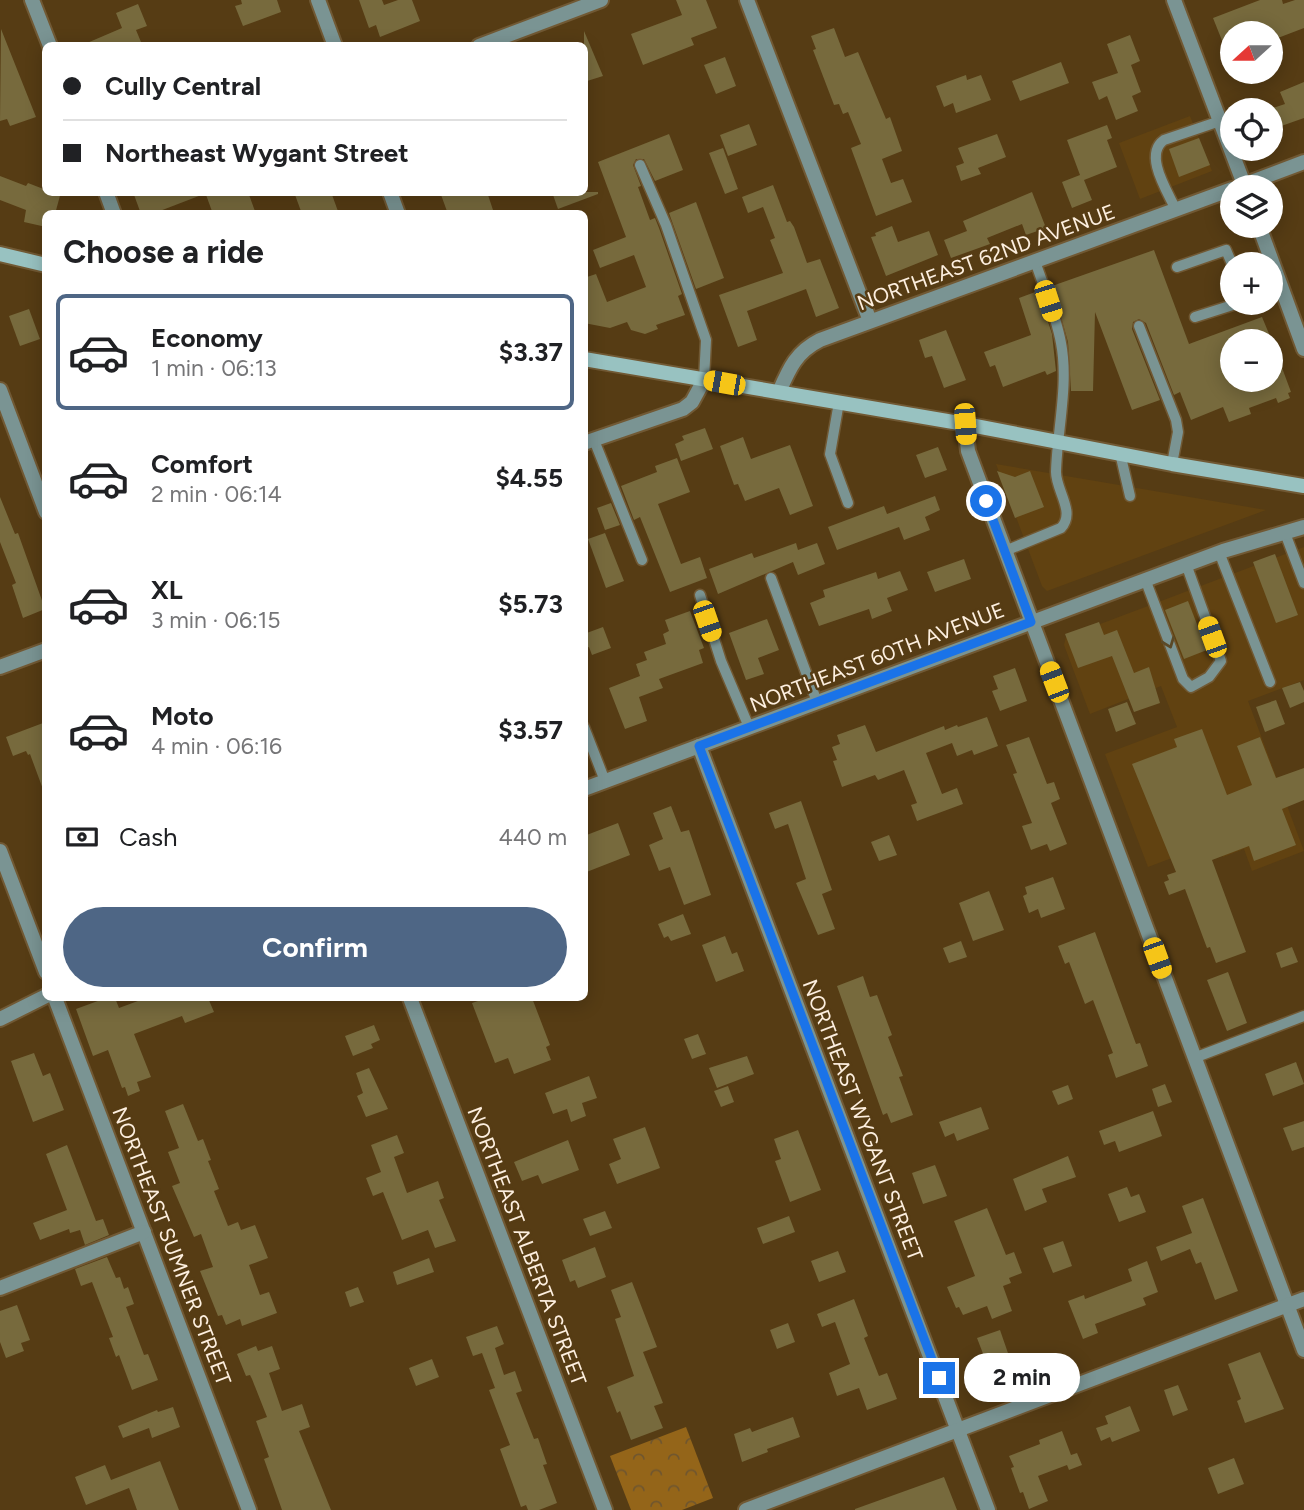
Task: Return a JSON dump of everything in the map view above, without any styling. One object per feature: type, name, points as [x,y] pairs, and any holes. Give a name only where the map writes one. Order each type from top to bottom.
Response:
[{"type":"main road","points":[[0,254],[42,264]]},
{"type":"main road","points":[[588,360],[965,424],[1172,464],[1304,486]]},
{"type":"street","points":[[32,0],[48,42]]},
{"type":"street","points":[[318,0],[334,42]]},
{"type":"street","points":[[490,42],[601,0]]},
{"type":"street","points":[[747,0],[870,321]]},
{"type":"street","points":[[1174,0],[1220,121]]},
{"type":"street","name":"NORTHEAST 62ND AVENUE","points":[[1271,175],[1304,162]]},
{"type":"street","name":"NORTHEAST 62ND AVENUE","points":[[779,392],[792,363],[807,346],[1220,194]]},
{"type":"street","points":[[1283,306],[1304,349]]},
{"type":"street","points":[[589,442],[682,409],[692,402],[704,380]]},
{"type":"street","points":[[0,390],[42,501]]},
{"type":"street","points":[[965,424],[968,451],[1304,1350]]},
{"type":"street","name":"NORTHEAST 60TH AVENUE","points":[[588,787],[1186,564],[1304,527]]},
{"type":"street","points":[[0,667],[42,651]]},
{"type":"street","name":"NORTHEAST WYGANT STREET","points":[[699,746],[988,1510]]},
{"type":"street","points":[[0,851],[42,961]]},
{"type":"street","points":[[0,1019],[42,998]]},
{"type":"street","name":"NORTHEAST SUMNER STREET","points":[[56,1001],[249,1510]]},
{"type":"street","name":"NORTHEAST ALBERTA STREET","points":[[412,1001],[605,1510]]},
{"type":"street","points":[[0,1288],[144,1232]]},
{"type":"street","points":[[746,1510],[1304,1299]]},
{"type":"lane","points":[[1176,210],[1158,171],[1155,152],[1158,144],[1220,121]]},
{"type":"lane","points":[[640,165],[666,225],[706,340],[704,380]]},
{"type":"lane","points":[[1177,267],[1220,252]]},
{"type":"lane","points":[[1005,551],[1061,528],[1066,523],[1067,510],[1056,476],[1062,345],[1035,261]]},
{"type":"lane","points":[[1195,317],[1220,309]]},
{"type":"lane","points":[[1139,326],[1176,420],[1178,432],[1172,464]]},
{"type":"lane","points":[[839,402],[830,454],[848,503]]},
{"type":"lane","points":[[589,442],[642,560]]},
{"type":"lane","points":[[1120,453],[1130,496]]},
{"type":"lane","points":[[1284,533],[1304,583]]},
{"type":"lane","points":[[1220,552],[1270,682]]},
{"type":"lane","points":[[1145,579],[1183,679],[1191,687],[1209,677],[1221,661],[1186,564]]},
{"type":"lane","points":[[771,578],[817,702]]},
{"type":"lane","points":[[700,595],[720,662],[749,727]]},
{"type":"lane","points":[[588,737],[605,781]]},
{"type":"lane","points":[[1195,1058],[1304,1016]]},
{"type":"shaded area","points":[[1190,116],[1212,171],[1140,199],[1119,143]]},
{"type":"shaded area","points":[[996,464],[1266,510],[1047,591],[1042,586]]},
{"type":"shaded area","points":[[1304,547],[1304,680],[1248,701],[1304,851],[1252,871],[1244,849],[1223,857],[1217,841],[1148,867],[1105,754],[1177,727],[1161,686],[1090,714],[1064,645],[1066,637]]},
{"type":"green space","points":[[686,1427],[713,1498],[682,1510],[631,1510],[610,1456]]},
{"type":"building","points":[[241,0],[277,0],[281,12],[243,26],[235,6],[242,4]]},
{"type":"building","points":[[359,0],[382,0],[384,5],[398,0],[412,0],[420,21],[380,37],[376,25],[369,28]]},
{"type":"building","points":[[676,0],[706,0],[717,28],[691,38],[694,45],[643,65],[631,34],[682,15]]},
{"type":"building","points":[[1260,0],[1282,0],[1283,4],[1304,0],[1304,28],[1283,36],[1283,21],[1220,21],[1220,36],[1213,18]]},
{"type":"building","points":[[138,4],[147,26],[136,30],[141,42],[89,42],[122,28],[116,13]]},
{"type":"building","points":[[834,28],[845,57],[858,52],[886,119],[890,117],[902,151],[882,159],[891,183],[903,179],[912,202],[876,216],[851,148],[861,144],[848,112],[843,114],[839,104],[834,105],[813,50],[816,49],[811,36]]},
{"type":"building","points":[[1,29],[36,117],[10,126],[7,119],[0,121]]},
{"type":"building","points":[[584,31],[603,76],[588,81],[588,42],[584,42]]},
{"type":"building","points":[[1130,35],[1140,61],[1131,65],[1141,92],[1132,96],[1138,111],[1116,120],[1107,96],[1099,100],[1092,82],[1118,73],[1107,44]]},
{"type":"building","points":[[725,57],[736,86],[716,94],[704,65]]},
{"type":"building","points":[[1061,62],[1069,83],[1020,101],[1012,81]]},
{"type":"building","points":[[966,75],[967,80],[981,75],[991,100],[956,113],[953,103],[944,107],[936,86]]},
{"type":"building","points":[[1304,82],[1304,118],[1283,125],[1285,104],[1280,92]]},
{"type":"building","points":[[749,124],[757,145],[728,156],[720,135]]},
{"type":"building","points":[[1107,125],[1112,138],[1107,140],[1117,167],[1084,180],[1092,200],[1072,208],[1062,182],[1080,175],[1067,140]]},
{"type":"building","points":[[669,134],[683,170],[655,181],[644,159],[636,159],[633,165],[650,220],[655,218],[682,294],[678,296],[685,315],[656,325],[658,329],[645,334],[631,330],[627,322],[610,328],[588,324],[588,277],[596,274],[607,302],[646,287],[634,255],[600,268],[593,250],[626,237],[598,162]]},
{"type":"building","points":[[997,134],[1006,157],[978,168],[981,174],[961,181],[956,166],[964,163],[958,148]]},
{"type":"building","points":[[1199,138],[1210,165],[1179,177],[1169,149]]},
{"type":"building","points":[[723,148],[738,189],[725,194],[709,153]]},
{"type":"building","points":[[0,176],[26,186],[28,183],[42,188],[42,196],[60,196],[56,210],[42,210],[42,226],[24,222],[26,210],[0,200]]},
{"type":"building","points":[[773,185],[787,222],[790,221],[794,227],[807,263],[820,259],[839,308],[816,317],[806,289],[747,311],[757,340],[738,347],[719,295],[783,273],[770,240],[775,238],[763,207],[748,213],[742,197]]},
{"type":"building","points":[[588,192],[598,192],[598,194],[558,209],[553,196],[588,196]]},
{"type":"building","points":[[1032,192],[1046,228],[1026,235],[1022,224],[987,238],[990,244],[951,258],[944,240],[967,231],[963,221]]},
{"type":"building","points":[[134,196],[199,196],[162,210],[140,210]]},
{"type":"building","points":[[206,196],[249,196],[255,210],[212,210]]},
{"type":"building","points":[[295,196],[332,196],[338,210],[301,210]]},
{"type":"building","points":[[441,196],[488,196],[493,210],[447,210]]},
{"type":"building","points":[[696,202],[724,278],[696,289],[669,213]]},
{"type":"building","points":[[892,226],[898,242],[929,231],[938,255],[886,276],[871,237]]},
{"type":"building","points":[[1154,250],[1189,344],[1220,333],[1220,392],[1283,392],[1283,371],[1291,392],[1288,393],[1290,398],[1278,403],[1276,398],[1249,408],[1251,414],[1229,422],[1223,407],[1191,420],[1180,392],[1174,395],[1146,323],[1139,319],[1133,322],[1132,329],[1160,400],[1132,410],[1095,312],[1093,391],[1071,391],[1068,342],[1052,286]]},
{"type":"building","points":[[1038,291],[1052,334],[1056,371],[1047,375],[1045,371],[1003,387],[995,365],[990,367],[984,352],[1031,335],[1019,298]]},
{"type":"building","points":[[29,309],[40,339],[20,346],[9,316]]},
{"type":"building","points":[[1262,317],[1267,329],[1230,329]]},
{"type":"building","points":[[946,330],[966,380],[944,388],[932,356],[925,358],[919,340]]},
{"type":"building","points":[[705,428],[713,449],[681,461],[675,444],[684,440],[682,436]]},
{"type":"building","points":[[743,437],[751,459],[790,445],[813,506],[790,515],[779,488],[745,501],[738,484],[734,485],[720,446]]},
{"type":"building","points":[[938,447],[947,470],[925,478],[916,455]]},
{"type":"building","points":[[677,458],[690,492],[658,504],[681,564],[700,557],[707,578],[670,592],[640,517],[634,520],[621,486],[657,472],[655,466]]},
{"type":"building","points":[[997,471],[1015,477],[1030,471],[1044,507],[1015,518]]},
{"type":"building","points":[[935,496],[940,510],[925,517],[930,530],[904,540],[899,527],[837,550],[828,527],[884,506],[887,514]]},
{"type":"building","points":[[0,497],[15,534],[18,533],[42,601],[42,610],[23,618],[12,585],[16,583],[0,542]]},
{"type":"building","points":[[611,503],[620,525],[605,530],[597,508]]},
{"type":"building","points":[[605,533],[624,581],[606,588],[588,539]]},
{"type":"building","points":[[796,543],[798,550],[817,543],[825,564],[798,575],[793,562],[718,594],[709,569],[752,553],[754,558]]},
{"type":"building","points":[[1275,554],[1298,615],[1276,623],[1253,562]]},
{"type":"building","points":[[964,559],[971,579],[935,592],[927,572]]},
{"type":"building","points":[[900,571],[908,590],[887,598],[892,611],[872,619],[869,609],[819,626],[810,603],[825,597],[823,590],[876,572],[878,579]]},
{"type":"building","points":[[1188,601],[1207,650],[1184,659],[1165,610]]},
{"type":"building","points":[[690,611],[704,648],[699,650],[703,663],[659,679],[663,688],[639,697],[647,721],[625,729],[609,688],[640,676],[636,664],[647,660],[644,652],[666,644],[663,634],[669,631],[665,620]]},
{"type":"building","points":[[767,619],[779,650],[758,658],[764,674],[746,680],[729,633]]},
{"type":"building","points":[[1099,622],[1104,635],[1117,630],[1134,673],[1149,667],[1160,703],[1134,712],[1112,656],[1078,668],[1065,634]]},
{"type":"building","points":[[603,627],[611,648],[592,655],[588,647],[588,633]]},
{"type":"building","points":[[1015,668],[1027,701],[1000,711],[992,691],[998,689],[993,676]]},
{"type":"building","points":[[1300,682],[1304,691],[1304,702],[1290,708],[1282,688]]},
{"type":"building","points":[[1276,700],[1285,724],[1265,732],[1256,707]]},
{"type":"building","points":[[1127,702],[1136,724],[1116,732],[1108,709]]},
{"type":"building","points":[[987,717],[998,746],[974,755],[972,750],[957,756],[952,743],[926,753],[942,794],[957,788],[963,804],[917,821],[911,805],[917,803],[904,770],[878,780],[875,775],[842,787],[833,761],[837,760],[832,747],[840,744],[837,735],[865,725],[876,752],[944,726],[945,730]]},
{"type":"building","points":[[42,723],[42,787],[30,754],[26,751],[13,756],[6,737]]},
{"type":"building","points":[[1202,729],[1227,795],[1252,785],[1237,746],[1260,737],[1276,778],[1304,768],[1304,800],[1282,809],[1296,845],[1254,861],[1249,846],[1212,860],[1246,952],[1216,963],[1210,947],[1207,948],[1185,889],[1169,895],[1164,882],[1169,880],[1167,875],[1176,872],[1132,764],[1177,747],[1174,739]]},
{"type":"building","points":[[1029,737],[1047,784],[1054,782],[1060,799],[1051,803],[1067,844],[1050,851],[1047,844],[1031,850],[1022,826],[1032,823],[1013,774],[1017,773],[1006,745]]},
{"type":"building","points":[[801,801],[832,890],[822,894],[835,929],[818,935],[796,883],[806,879],[788,824],[775,829],[769,813]]},
{"type":"building","points":[[671,806],[681,832],[689,830],[711,895],[684,905],[670,867],[659,871],[649,845],[663,839],[653,813]]},
{"type":"building","points":[[618,823],[630,855],[588,871],[588,834]]},
{"type":"building","points":[[889,835],[897,855],[879,861],[871,842]]},
{"type":"building","points":[[1053,877],[1065,909],[1041,918],[1038,909],[1029,913],[1023,896],[1027,894],[1025,887]]},
{"type":"building","points":[[989,891],[1004,930],[973,941],[959,903]]},
{"type":"building","points":[[683,914],[691,934],[671,941],[668,936],[664,938],[658,924]]},
{"type":"building","points":[[1095,932],[1136,1044],[1140,1043],[1148,1066],[1116,1078],[1108,1055],[1113,1053],[1093,1000],[1085,1004],[1069,962],[1065,964],[1058,946]]},
{"type":"building","points":[[725,936],[732,954],[737,952],[744,971],[716,982],[702,945]]},
{"type":"building","points":[[961,941],[967,957],[949,963],[943,948]]},
{"type":"building","points":[[1292,947],[1298,962],[1281,968],[1276,953]]},
{"type":"building","points":[[1228,972],[1247,1023],[1227,1031],[1207,980]]},
{"type":"building","points":[[863,976],[870,997],[877,995],[892,1035],[888,1037],[903,1076],[899,1077],[913,1115],[891,1123],[887,1113],[883,1115],[837,986]]},
{"type":"building","points":[[98,1001],[116,1001],[119,1008],[138,1001],[209,1001],[214,1012],[185,1023],[182,1016],[134,1034],[151,1077],[137,1082],[140,1091],[128,1096],[125,1087],[122,1088],[108,1050],[93,1056],[76,1009]]},
{"type":"building","points":[[533,1001],[550,1045],[546,1047],[551,1060],[514,1074],[508,1058],[495,1063],[472,1003]]},
{"type":"building","points":[[374,1025],[380,1040],[371,1044],[373,1048],[353,1056],[345,1036]]},
{"type":"building","points":[[698,1034],[706,1054],[692,1059],[684,1039]]},
{"type":"building","points":[[34,1053],[43,1076],[50,1073],[64,1110],[33,1122],[11,1061]]},
{"type":"building","points":[[747,1056],[754,1074],[717,1088],[709,1068]]},
{"type":"building","points":[[1296,1062],[1304,1084],[1273,1096],[1265,1074]]},
{"type":"building","points":[[369,1068],[388,1109],[366,1117],[357,1096],[363,1093],[356,1073]]},
{"type":"building","points":[[589,1076],[597,1098],[582,1103],[586,1116],[571,1122],[567,1109],[553,1114],[545,1093]]},
{"type":"building","points":[[1165,1084],[1172,1102],[1158,1107],[1152,1089]]},
{"type":"building","points":[[1068,1085],[1073,1099],[1058,1105],[1052,1091]]},
{"type":"building","points":[[728,1086],[734,1102],[721,1107],[714,1091]]},
{"type":"building","points":[[183,1104],[198,1141],[203,1139],[211,1160],[208,1161],[219,1189],[214,1191],[228,1226],[238,1222],[241,1230],[255,1225],[268,1258],[249,1265],[260,1295],[269,1292],[277,1313],[242,1326],[240,1319],[226,1325],[222,1315],[218,1316],[200,1271],[213,1267],[201,1234],[194,1237],[172,1186],[180,1183],[168,1152],[179,1148],[165,1111]]},
{"type":"building","points":[[981,1107],[989,1129],[957,1141],[954,1133],[945,1137],[939,1122]]},
{"type":"building","points":[[1153,1111],[1162,1136],[1119,1152],[1115,1141],[1104,1145],[1099,1131]]},
{"type":"building","points":[[1304,1121],[1304,1147],[1292,1151],[1283,1128]]},
{"type":"building","points":[[645,1127],[660,1168],[617,1184],[609,1164],[621,1159],[613,1139]]},
{"type":"building","points":[[798,1130],[821,1190],[790,1202],[775,1161],[781,1159],[774,1139]]},
{"type":"building","points":[[397,1135],[404,1153],[394,1157],[407,1193],[438,1181],[444,1198],[439,1200],[456,1241],[435,1248],[428,1230],[402,1240],[383,1192],[373,1196],[366,1178],[381,1172],[371,1145]]},
{"type":"building","points":[[568,1140],[579,1170],[542,1184],[538,1175],[522,1181],[514,1162]]},
{"type":"building","points":[[67,1145],[96,1221],[103,1219],[109,1235],[85,1245],[80,1230],[70,1233],[69,1229],[40,1240],[33,1223],[67,1210],[46,1154]]},
{"type":"building","points":[[1068,1156],[1076,1177],[1042,1189],[1047,1202],[1025,1211],[1013,1179]]},
{"type":"building","points":[[935,1165],[947,1196],[923,1204],[912,1173]]},
{"type":"building","points":[[1127,1187],[1131,1197],[1139,1194],[1146,1212],[1119,1222],[1108,1194]]},
{"type":"building","points":[[1203,1198],[1238,1291],[1215,1300],[1201,1262],[1196,1264],[1190,1249],[1161,1261],[1156,1247],[1192,1233],[1182,1206]]},
{"type":"building","points":[[987,1208],[1006,1255],[1014,1252],[1022,1273],[1009,1278],[1011,1283],[1003,1286],[1012,1311],[992,1319],[987,1306],[963,1315],[959,1307],[956,1308],[947,1287],[975,1276],[954,1221]]},
{"type":"building","points":[[605,1211],[612,1228],[590,1236],[583,1219]]},
{"type":"building","points":[[789,1216],[795,1232],[763,1244],[757,1228]]},
{"type":"building","points":[[1063,1241],[1072,1266],[1053,1273],[1043,1248]]},
{"type":"building","points":[[595,1247],[606,1277],[578,1288],[575,1280],[570,1282],[562,1260]]},
{"type":"building","points":[[838,1251],[846,1272],[819,1282],[811,1261]]},
{"type":"building","points":[[107,1257],[116,1278],[120,1277],[124,1289],[128,1287],[134,1304],[126,1307],[144,1355],[148,1354],[158,1380],[132,1390],[119,1355],[116,1357],[109,1338],[113,1337],[92,1282],[81,1286],[75,1269]]},
{"type":"building","points":[[429,1258],[434,1272],[397,1285],[393,1272]]},
{"type":"building","points":[[1147,1261],[1158,1292],[1143,1298],[1146,1305],[1095,1324],[1098,1333],[1083,1339],[1068,1301],[1084,1295],[1085,1299],[1132,1281],[1128,1269]]},
{"type":"building","points":[[632,1282],[657,1347],[643,1352],[663,1403],[654,1406],[663,1428],[631,1440],[607,1387],[634,1376],[615,1319],[621,1317],[611,1290]]},
{"type":"building","points":[[358,1287],[364,1302],[350,1307],[345,1292]]},
{"type":"building","points":[[854,1299],[868,1336],[864,1338],[879,1376],[887,1373],[897,1399],[867,1410],[859,1388],[837,1396],[829,1373],[850,1364],[835,1322],[822,1327],[817,1314]]},
{"type":"building","points":[[17,1305],[30,1340],[21,1343],[24,1351],[6,1358],[0,1342],[0,1311]]},
{"type":"building","points":[[788,1323],[795,1342],[777,1349],[770,1330]]},
{"type":"building","points":[[497,1326],[504,1344],[495,1348],[504,1375],[515,1371],[522,1391],[516,1393],[534,1439],[538,1438],[547,1464],[543,1465],[557,1503],[539,1510],[528,1510],[526,1505],[521,1507],[500,1449],[510,1445],[489,1390],[495,1388],[482,1353],[473,1356],[466,1337]]},
{"type":"building","points":[[1000,1330],[1009,1356],[987,1364],[977,1338]]},
{"type":"building","points":[[256,1346],[258,1351],[272,1346],[280,1369],[269,1373],[282,1411],[302,1404],[310,1427],[299,1431],[331,1510],[282,1510],[264,1459],[269,1457],[256,1421],[267,1417],[252,1379],[250,1375],[246,1376],[237,1354]]},
{"type":"building","points":[[1260,1352],[1284,1409],[1245,1423],[1237,1401],[1241,1399],[1228,1364]]},
{"type":"building","points":[[432,1359],[439,1377],[416,1386],[409,1368]]},
{"type":"building","points":[[1178,1385],[1188,1410],[1173,1416],[1164,1390]]},
{"type":"building","points":[[1130,1406],[1140,1431],[1112,1442],[1110,1437],[1101,1441],[1096,1428],[1108,1424],[1105,1416]]},
{"type":"building","points":[[173,1407],[180,1427],[152,1438],[149,1428],[123,1438],[118,1426],[157,1410],[158,1412]]},
{"type":"building","points":[[793,1417],[800,1437],[742,1462],[734,1434],[750,1428],[752,1432]]},
{"type":"building","points":[[1062,1431],[1071,1455],[1077,1453],[1082,1465],[1069,1470],[1067,1465],[1038,1476],[1048,1501],[1029,1509],[1023,1492],[1020,1493],[1009,1456],[1040,1444],[1039,1440]]},
{"type":"building","points":[[1234,1458],[1244,1484],[1218,1494],[1208,1468]]},
{"type":"building","points":[[160,1461],[179,1510],[137,1510],[129,1488],[86,1505],[75,1477],[105,1465],[111,1480]]},
{"type":"building","points":[[944,1477],[957,1510],[855,1510],[855,1509]]},
{"type":"route","points":[[939,1378],[699,746],[1031,622],[986,501]]}]
